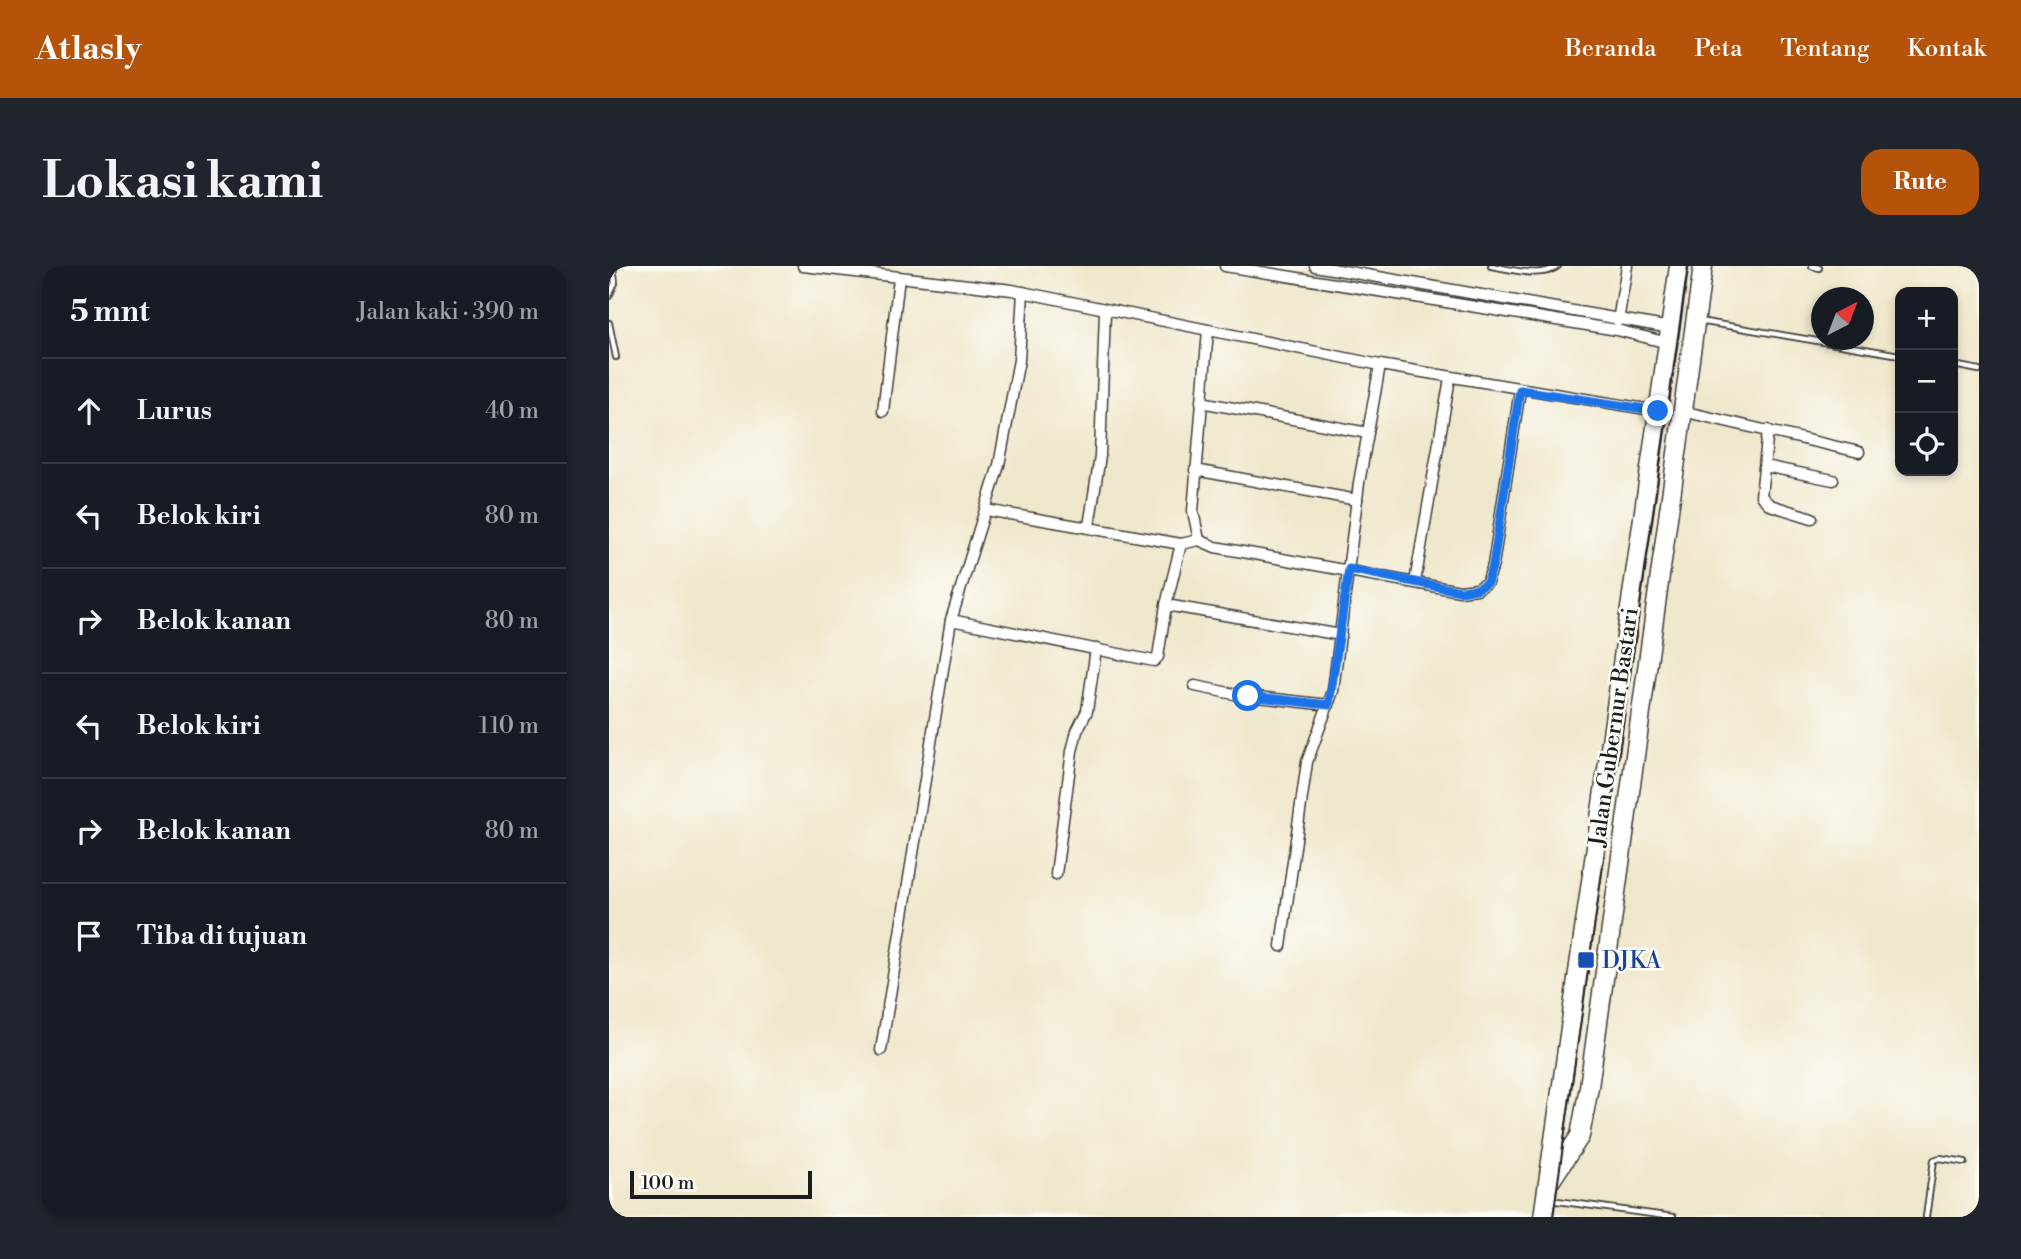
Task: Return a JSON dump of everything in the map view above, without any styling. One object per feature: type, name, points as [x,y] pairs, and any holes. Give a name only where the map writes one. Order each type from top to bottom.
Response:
[{"type":"highway","name":"Jalan Gubernur Bastari","points":[[1545,1201],[1658,411],[1663,333],[1679,266]]},
{"type":"highway","name":"Jalan Gubernur Bastari","points":[[1545,1201],[1580,1136],[1703,266]]},
{"type":"highway","points":[[1609,747],[1633,756]]},
{"type":"street","points":[[803,266],[1023,292],[1105,311],[1380,365],[1658,411]]},
{"type":"street","points":[[1225,266],[1630,333],[1663,333]]},
{"type":"street","points":[[1315,266],[1619,317],[1663,333]]},
{"type":"street","points":[[1617,330],[1627,266]]},
{"type":"street","points":[[883,411],[899,278]]},
{"type":"street","points":[[881,1050],[951,620],[999,465],[1019,360],[1023,292]]},
{"type":"street","points":[[1089,526],[1100,456],[1105,311]]},
{"type":"street","points":[[1199,540],[1192,511],[1208,330]]},
{"type":"street","points":[[1281,946],[1307,762],[1315,732],[1329,705],[1341,635],[1357,500],[1380,365]]},
{"type":"street","points":[[1415,582],[1450,378]]},
{"type":"street","points":[[986,510],[1181,544],[1199,540],[1215,547],[1460,591],[1477,589],[1487,583],[1493,565],[1520,390]]},
{"type":"street","points":[[1201,402],[1368,433]]},
{"type":"street","points":[[1682,411],[1859,452]]},
{"type":"street","points":[[1768,430],[1761,492],[1765,501],[1812,518]]},
{"type":"street","points":[[1765,466],[1833,480]]},
{"type":"street","points":[[1195,470],[1357,500]]},
{"type":"street","points":[[951,620],[1156,660],[1181,544]]},
{"type":"street","points":[[1166,605],[1341,635]]},
{"type":"street","points":[[1056,874],[1072,751],[1077,731],[1087,711],[1096,649]]},
{"type":"street","points":[[1195,686],[1239,695],[1329,705]]},
{"type":"lane","points":[[609,296],[615,284],[613,266]]},
{"type":"lane","points":[[1491,266],[1537,272],[1549,272],[1558,266]]},
{"type":"lane","points":[[1812,266],[1819,268]]},
{"type":"lane","points":[[1695,320],[1895,354]]},
{"type":"lane","points":[[609,323],[616,357]]},
{"type":"lane","points":[[1958,366],[1979,370]]},
{"type":"lane","points":[[1926,1217],[1934,1160],[1940,1158],[1965,1162]]},
{"type":"lane","points":[[1545,1201],[1673,1217]]},
{"type":"tram line","points":[[1553,1217],[1688,266]]},
{"type":"place","name":"DJKA","points":[[1586,960]]},
{"type":"route","points":[[1248,696],[1329,705],[1349,569],[1460,591],[1477,589],[1487,583],[1493,565],[1520,390],[1658,411]]}]
